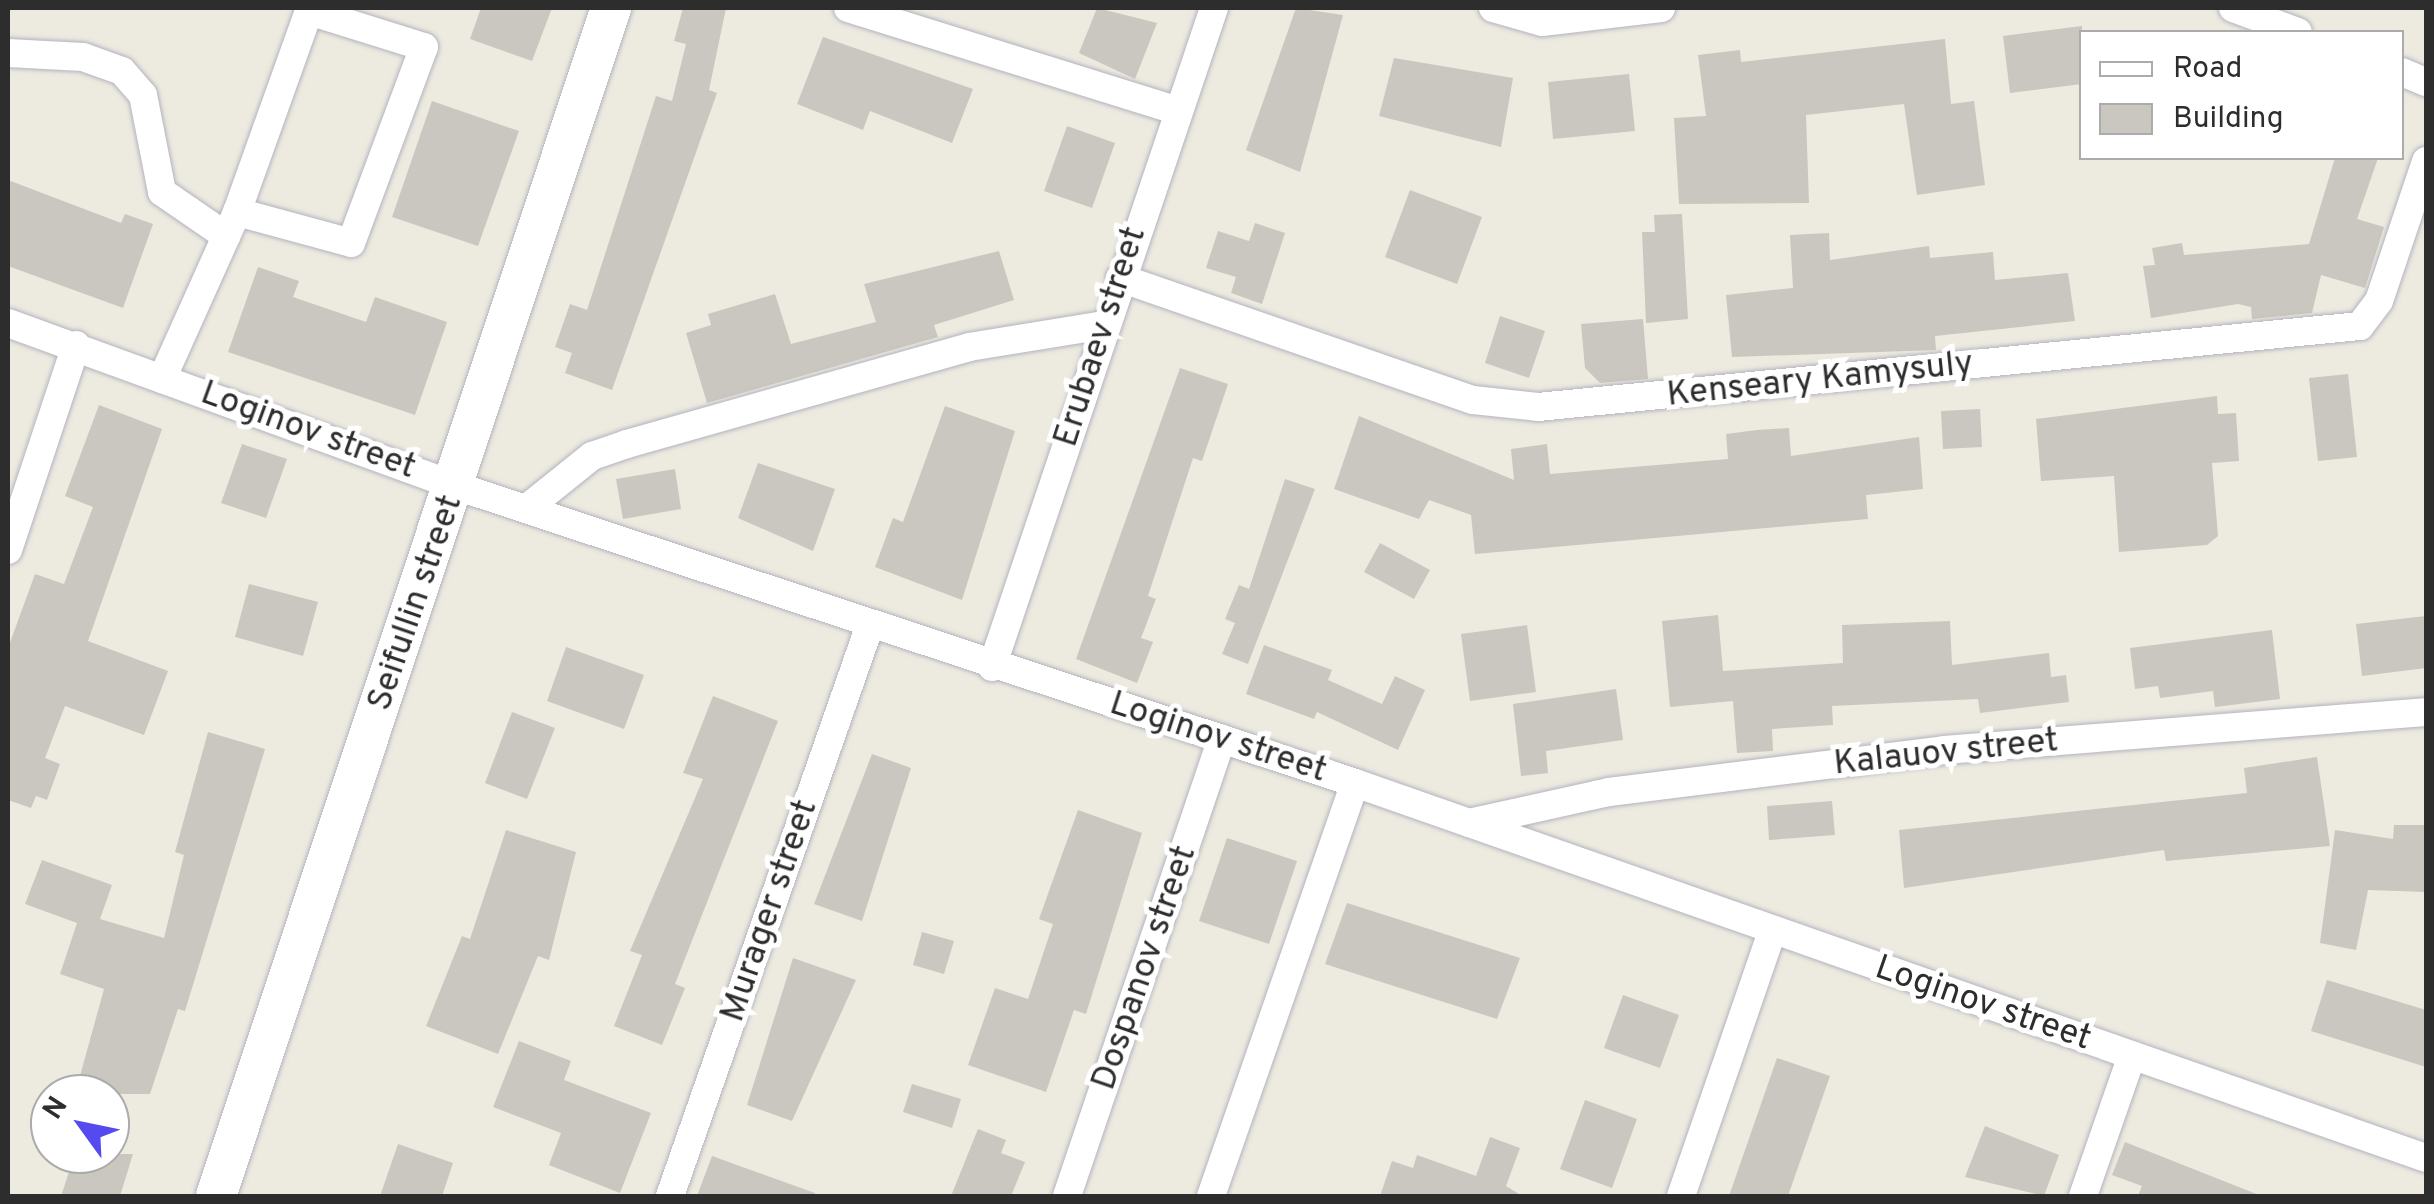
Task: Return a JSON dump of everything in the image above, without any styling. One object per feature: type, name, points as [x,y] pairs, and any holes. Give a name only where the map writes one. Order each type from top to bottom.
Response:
[{"type":"main road","name":"Seifullin street","points":[[216,1196],[456,486],[611,8]]},
{"type":"street","points":[[848,8],[1178,111]]},
{"type":"street","name":"Erubaev street","points":[[992,667],[1214,8]]},
{"type":"street","points":[[1494,8],[1542,22],[1661,8]]},
{"type":"street","points":[[2233,8],[2293,30]]},
{"type":"street","points":[[8,53],[84,57],[122,71],[144,94],[162,192],[231,224],[351,243],[424,48],[309,9],[231,224],[162,379]]},
{"type":"street","name":"Kenseary Kamysuly","points":[[1120,278],[1473,400],[1538,407],[2360,326],[2379,301],[2426,161]]},
{"type":"street","name":"Loginov street","points":[[8,323],[456,486],[992,667],[1354,782],[2426,1158]]},
{"type":"street","points":[[526,509],[592,456],[627,444],[969,347],[1105,325]]},
{"type":"street","points":[[8,550],[76,345]]},
{"type":"street","name":"Murager street","points":[[670,1196],[870,625]]},
{"type":"street","name":"Kalauov street","points":[[1469,822],[1609,792],[1944,750],[2426,712]]},
{"type":"street","name":"Dospanov street","points":[[1067,1196],[1222,739]]},
{"type":"street","points":[[1211,1196],[1354,782]]},
{"type":"street","points":[[1680,1196],[1772,931]]},
{"type":"street","points":[[2082,1196],[2132,1055]]},
{"type":"building","points":[[481,8],[552,8],[532,61],[470,39]]},
{"type":"building","points":[[683,8],[726,8],[709,90],[717,93],[612,390],[565,373],[572,353],[555,347],[570,304],[587,310],[656,96],[672,101],[686,44],[674,41]]},
{"type":"building","points":[[1097,8],[1157,23],[1135,79],[1079,53]]},
{"type":"building","points":[[1296,8],[1343,15],[1300,172],[1246,150]]},
{"type":"building","points":[[2082,26],[2079,84],[2010,93],[2003,36]]},
{"type":"building","points":[[823,37],[973,89],[952,143],[870,111],[863,130],[797,104]]},
{"type":"building","points":[[1945,39],[1951,104],[1974,101],[1985,185],[1917,195],[1904,104],[1806,115],[1809,203],[1679,204],[1674,118],[1706,116],[1698,55],[1740,50],[1741,62]]},
{"type":"building","points":[[1394,58],[1513,78],[1501,147],[1379,116]]},
{"type":"building","points":[[1629,74],[1635,131],[1553,139],[1548,82]]},
{"type":"building","points":[[432,101],[519,131],[478,246],[392,217]]},
{"type":"building","points":[[1067,126],[1115,143],[1092,208],[1044,191]]},
{"type":"building","points":[[2334,160],[2377,160],[2357,219],[2384,227],[2365,288],[2321,275],[2312,313],[2252,319],[2251,307],[2238,304],[2151,318],[2143,266],[2155,265],[2152,248],[2182,243],[2184,255],[2309,244]]},
{"type":"building","points":[[8,180],[121,223],[125,214],[153,224],[123,308],[8,266]]},
{"type":"building","points":[[1410,190],[1482,217],[1457,284],[1385,257]]},
{"type":"building","points":[[1682,214],[1688,319],[1646,323],[1642,232],[1655,232],[1654,215]]},
{"type":"building","points":[[1255,223],[1285,233],[1262,304],[1231,293],[1236,277],[1206,268],[1218,231],[1249,241]]},
{"type":"building","points":[[1829,233],[1830,260],[1929,246],[1930,258],[1993,252],[1995,280],[2068,273],[2075,321],[1935,336],[1936,350],[1732,357],[1726,295],[1793,288],[1790,235]]},
{"type":"building","points":[[999,251],[1014,300],[934,325],[938,337],[707,403],[686,333],[711,325],[708,314],[775,294],[791,344],[876,322],[864,284]]},
{"type":"building","points":[[258,267],[299,281],[293,297],[366,322],[375,297],[447,322],[415,415],[228,352]]},
{"type":"building","points":[[1500,316],[1545,331],[1529,378],[1485,363]]},
{"type":"building","points":[[1643,319],[1648,379],[1600,383],[1585,368],[1581,324]]},
{"type":"building","points":[[1180,368],[1228,384],[1202,461],[1193,458],[1148,596],[1156,599],[1141,638],[1153,642],[1137,683],[1076,659]]},
{"type":"building","points":[[2348,374],[2357,457],[2318,461],[2309,378]]},
{"type":"building","points":[[2217,396],[2218,414],[2236,413],[2239,461],[2212,463],[2218,536],[2207,545],[2119,552],[2114,476],[2041,481],[2036,419]]},
{"type":"building","points":[[99,405],[162,429],[88,641],[168,671],[144,735],[65,706],[45,758],[60,764],[47,800],[36,796],[31,808],[8,800],[8,648],[35,574],[64,584],[93,507],[65,496]]},
{"type":"building","points":[[945,406],[1015,431],[962,600],[875,567],[893,518],[903,522]]},
{"type":"building","points":[[1980,409],[1982,447],[1943,449],[1941,411]]},
{"type":"building","points":[[1359,416],[1514,480],[1511,449],[1547,444],[1550,474],[1728,459],[1726,434],[1757,430],[1789,428],[1791,456],[1919,437],[1923,489],[1866,495],[1868,519],[1475,554],[1471,515],[1429,500],[1419,519],[1334,489]]},
{"type":"building","points":[[242,444],[287,459],[266,518],[221,503]]},
{"type":"building","points":[[758,463],[835,489],[813,551],[738,518]]},
{"type":"building","points":[[675,469],[681,509],[623,519],[616,479]]},
{"type":"building","points":[[1285,479],[1315,489],[1248,664],[1222,654],[1235,623],[1225,619],[1239,585],[1249,589]]},
{"type":"building","points":[[1380,543],[1430,570],[1414,599],[1364,572]]},
{"type":"building","points":[[249,584],[318,602],[303,656],[235,637]]},
{"type":"building","points":[[1718,615],[1723,671],[1843,663],[1842,625],[1950,621],[1952,665],[2049,653],[2051,677],[2066,675],[2069,702],[1980,713],[1978,699],[1832,706],[1833,725],[1772,729],[1773,751],[1737,753],[1733,701],[1670,707],[1662,621]]},
{"type":"building","points":[[2426,616],[2426,668],[2362,676],[2356,624]]},
{"type":"building","points":[[1527,625],[1536,692],[1470,701],[1461,634]]},
{"type":"building","points":[[2272,630],[2280,699],[2215,707],[2213,691],[2160,698],[2158,686],[2135,689],[2130,648]]},
{"type":"building","points":[[1264,645],[1332,670],[1328,680],[1382,704],[1395,676],[1425,690],[1398,750],[1317,712],[1314,719],[1246,694]]},
{"type":"building","points":[[566,647],[644,675],[624,729],[547,701]]},
{"type":"building","points":[[1616,689],[1623,740],[1546,751],[1548,773],[1521,776],[1513,704]]},
{"type":"building","points":[[713,696],[778,721],[675,984],[685,988],[662,1045],[614,1026],[642,955],[630,951],[703,779],[683,773]]},
{"type":"building","points":[[512,712],[555,728],[527,799],[485,783]]},
{"type":"building","points":[[208,732],[265,749],[185,1011],[178,1009],[150,1094],[130,1094],[130,1074],[81,1074],[104,989],[60,974],[77,923],[25,904],[42,860],[112,885],[100,919],[164,938],[184,855],[175,852]]},
{"type":"building","points":[[872,754],[911,768],[862,921],[814,904]]},
{"type":"building","points":[[2317,757],[2330,846],[2166,861],[2164,850],[1904,888],[1899,830],[2247,793],[2244,768]]},
{"type":"building","points":[[1832,801],[1835,835],[1769,840],[1767,806]]},
{"type":"building","points":[[1078,810],[1142,833],[1086,1014],[1074,1010],[1046,1092],[968,1065],[995,988],[1028,999],[1053,924],[1039,919]]},
{"type":"building","points":[[2394,825],[2426,825],[2426,892],[2368,890],[2356,950],[2320,943],[2335,830],[2393,839]]},
{"type":"building","points":[[506,830],[576,852],[549,960],[538,956],[498,1054],[426,1026],[462,936],[470,939]]},
{"type":"building","points":[[1227,838],[1297,861],[1269,944],[1199,921]]},
{"type":"building","points":[[1347,903],[1520,958],[1497,1019],[1325,964]]},
{"type":"building","points":[[922,932],[954,941],[944,974],[913,965]]},
{"type":"building","points":[[793,958],[856,980],[792,1121],[747,1105]]},
{"type":"building","points":[[2327,980],[2426,1010],[2426,1067],[2311,1031]]},
{"type":"building","points":[[1623,995],[1679,1015],[1660,1068],[1604,1048]]},
{"type":"building","points":[[519,1041],[571,1061],[564,1080],[651,1113],[620,1193],[549,1165],[561,1133],[493,1107]]},
{"type":"building","points":[[1777,1058],[1830,1076],[1788,1196],[1729,1196]]},
{"type":"building","points":[[912,1084],[961,1099],[952,1128],[903,1112]]},
{"type":"building","points":[[1585,1100],[1637,1119],[1612,1188],[1560,1169]]},
{"type":"building","points":[[1985,1126],[2059,1155],[2044,1196],[1965,1177]]},
{"type":"building","points":[[978,1129],[1006,1140],[1001,1153],[1025,1162],[1011,1196],[951,1196]]},
{"type":"building","points":[[1490,1137],[1520,1148],[1506,1186],[1522,1196],[1380,1196],[1392,1161],[1413,1168],[1417,1155],[1476,1176]]},
{"type":"building","points":[[2125,1142],[2259,1196],[2138,1196],[2142,1186],[2112,1175]]},
{"type":"building","points":[[398,1144],[453,1163],[442,1196],[380,1196]]},
{"type":"building","points":[[712,1156],[815,1193],[814,1196],[697,1196]]},
{"type":"building","points":[[68,1174],[127,1174],[120,1196],[61,1196]]}]
